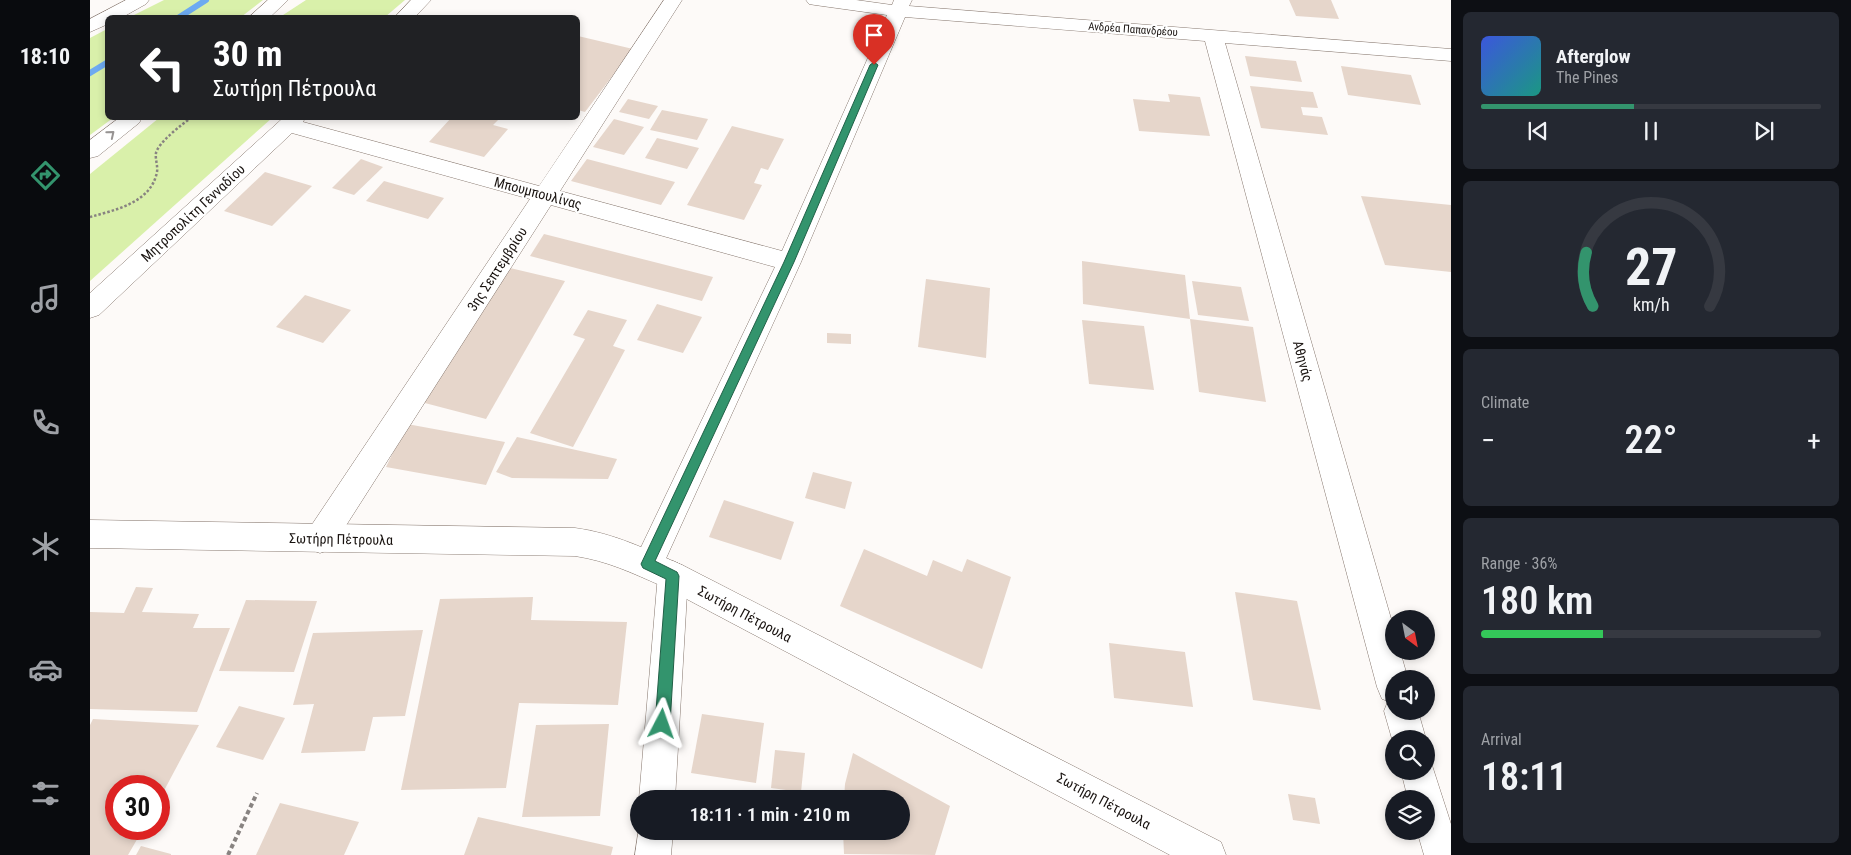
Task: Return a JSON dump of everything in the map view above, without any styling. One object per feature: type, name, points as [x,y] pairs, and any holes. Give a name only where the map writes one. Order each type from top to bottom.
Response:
[{"type":"street","points":[[111,15],[140,0]]},
{"type":"street","points":[[261,15],[279,0]]},
{"type":"street","points":[[407,15],[422,0]]},
{"type":"street","name":"3ης Σεπτεμβρίου","points":[[320,539],[673,0]]},
{"type":"street","name":"Ανδρέα Παπανδρέου","points":[[815,0],[1451,55]]},
{"type":"street","points":[[657,790],[660,570],[789,262],[900,6]]},
{"type":"street","points":[[90,26],[105,18]]},
{"type":"street","name":"Αθηνάς","points":[[1213,35],[1389,670]]},
{"type":"street","points":[[90,151],[129,120]]},
{"type":"street","name":"Μπουμπουλίνας","points":[[291,121],[545,195],[789,262]]},
{"type":"street","name":"Μητροπολίτη Γενναδίου","points":[[90,308],[291,121]]},
{"type":"street","name":"Σωτήρη Πέτρουλα","points":[[90,534],[575,542],[598,545],[620,552],[660,570],[1208,855]]},
{"type":"street","points":[[1435,830],[1442,855]]},
{"type":"street","points":[[653,855],[654,840]]},
{"type":"path","points":[[90,217],[131,206],[148,190],[157,173],[156,152],[176,128],[188,120]]},
{"type":"path","points":[[228,855],[257,793]]},
{"type":"green space","points":[[164,0],[263,0],[244,15],[134,15]]},
{"type":"green space","points":[[306,0],[405,0],[387,15],[283,15]]},
{"type":"green space","points":[[105,30],[105,120],[110,120],[90,135],[90,38]]},
{"type":"green space","points":[[157,120],[270,120],[90,281],[90,174]]},
{"type":"building","points":[[1289,0],[1331,0],[1339,19],[1296,16]]},
{"type":"building","points":[[580,36],[633,49],[585,112],[580,111]]},
{"type":"building","points":[[1245,56],[1296,61],[1302,82],[1250,76]]},
{"type":"building","points":[[1341,66],[1411,75],[1421,105],[1348,95]]},
{"type":"building","points":[[1250,86],[1313,92],[1318,108],[1301,107],[1303,115],[1322,117],[1328,135],[1261,128]]},
{"type":"building","points":[[1168,94],[1200,97],[1210,136],[1139,131],[1133,99],[1170,102]]},
{"type":"building","points":[[628,99],[658,106],[649,119],[619,112]]},
{"type":"building","points":[[662,110],[708,119],[697,140],[650,130]]},
{"type":"building","points":[[614,119],[644,127],[624,155],[593,147]]},
{"type":"building","points":[[449,120],[498,120],[493,125],[508,129],[484,157],[429,142]]},
{"type":"building","points":[[732,126],[784,139],[768,170],[761,168],[754,183],[762,185],[744,220],[687,205]]},
{"type":"building","points":[[657,138],[699,148],[687,169],[645,158]]},
{"type":"building","points":[[361,159],[383,167],[354,195],[332,188]]},
{"type":"building","points":[[587,159],[675,182],[661,205],[571,181]]},
{"type":"building","points":[[265,172],[312,186],[272,226],[224,211]]},
{"type":"building","points":[[384,181],[444,198],[428,219],[366,201]]},
{"type":"building","points":[[1361,196],[1451,205],[1451,272],[1385,265]]},
{"type":"building","points":[[544,234],[713,277],[702,301],[530,256]]},
{"type":"building","points":[[1082,261],[1185,275],[1190,319],[1083,304]]},
{"type":"building","points":[[506,267],[565,281],[486,419],[421,402]]},
{"type":"building","points":[[926,279],[990,288],[986,358],[918,347]]},
{"type":"building","points":[[1192,281],[1241,287],[1249,321],[1198,315]]},
{"type":"building","points":[[305,295],[351,310],[323,343],[276,327]]},
{"type":"building","points":[[657,304],[702,317],[683,353],[637,340]]},
{"type":"building","points":[[588,310],[627,320],[613,346],[625,350],[573,447],[530,433],[585,339],[573,335]]},
{"type":"building","points":[[1190,319],[1253,327],[1266,402],[1199,392]]},
{"type":"building","points":[[1082,320],[1144,326],[1154,390],[1089,384]]},
{"type":"building","points":[[827,333],[851,334],[851,344],[827,343]]},
{"type":"building","points":[[407,424],[505,442],[486,485],[386,467]]},
{"type":"building","points":[[517,437],[617,459],[608,479],[512,478],[496,472]]},
{"type":"building","points":[[813,472],[852,482],[845,509],[805,498]]},
{"type":"building","points":[[724,500],[794,522],[781,560],[709,537]]},
{"type":"building","points":[[864,549],[927,576],[933,560],[962,572],[967,559],[1011,577],[982,669],[840,606]]},
{"type":"building","points":[[136,587],[153,588],[142,612],[199,614],[193,628],[230,628],[197,712],[90,709],[90,612],[124,613]]},
{"type":"building","points":[[1235,592],[1297,601],[1321,710],[1253,700]]},
{"type":"building","points":[[533,597],[531,620],[627,622],[618,705],[519,703],[506,788],[401,790],[440,599]]},
{"type":"building","points":[[246,600],[317,601],[294,672],[219,671]]},
{"type":"building","points":[[423,630],[405,716],[373,717],[365,751],[301,753],[314,704],[293,705],[313,633]]},
{"type":"building","points":[[1109,643],[1185,652],[1193,707],[1114,698]]},
{"type":"building","points":[[239,706],[285,718],[263,760],[216,747]]},
{"type":"building","points":[[702,714],[764,723],[756,783],[691,773]]},
{"type":"building","points":[[93,719],[199,725],[170,779],[170,775],[105,775],[105,840],[137,840],[128,855],[90,855],[90,725]]},
{"type":"building","points":[[609,724],[600,816],[522,817],[536,725]]},
{"type":"building","points":[[775,750],[805,753],[801,790],[771,788]]},
{"type":"building","points":[[853,753],[950,806],[935,855],[844,854],[843,840],[910,840],[910,790],[845,790]]},
{"type":"building","points":[[1288,794],[1315,798],[1320,824],[1293,820]]},
{"type":"building","points":[[280,803],[359,822],[344,855],[256,855]]},
{"type":"building","points":[[478,817],[613,847],[611,855],[464,855]]},
{"type":"building","points":[[141,846],[171,854],[171,855],[136,855]]},
{"type":"waterway","points":[[183,15],[206,0]]},
{"type":"waterway","points":[[90,73],[105,64]]},
{"type":"route","points":[[662,724],[673,576],[648,564],[789,262],[874,65]]}]
